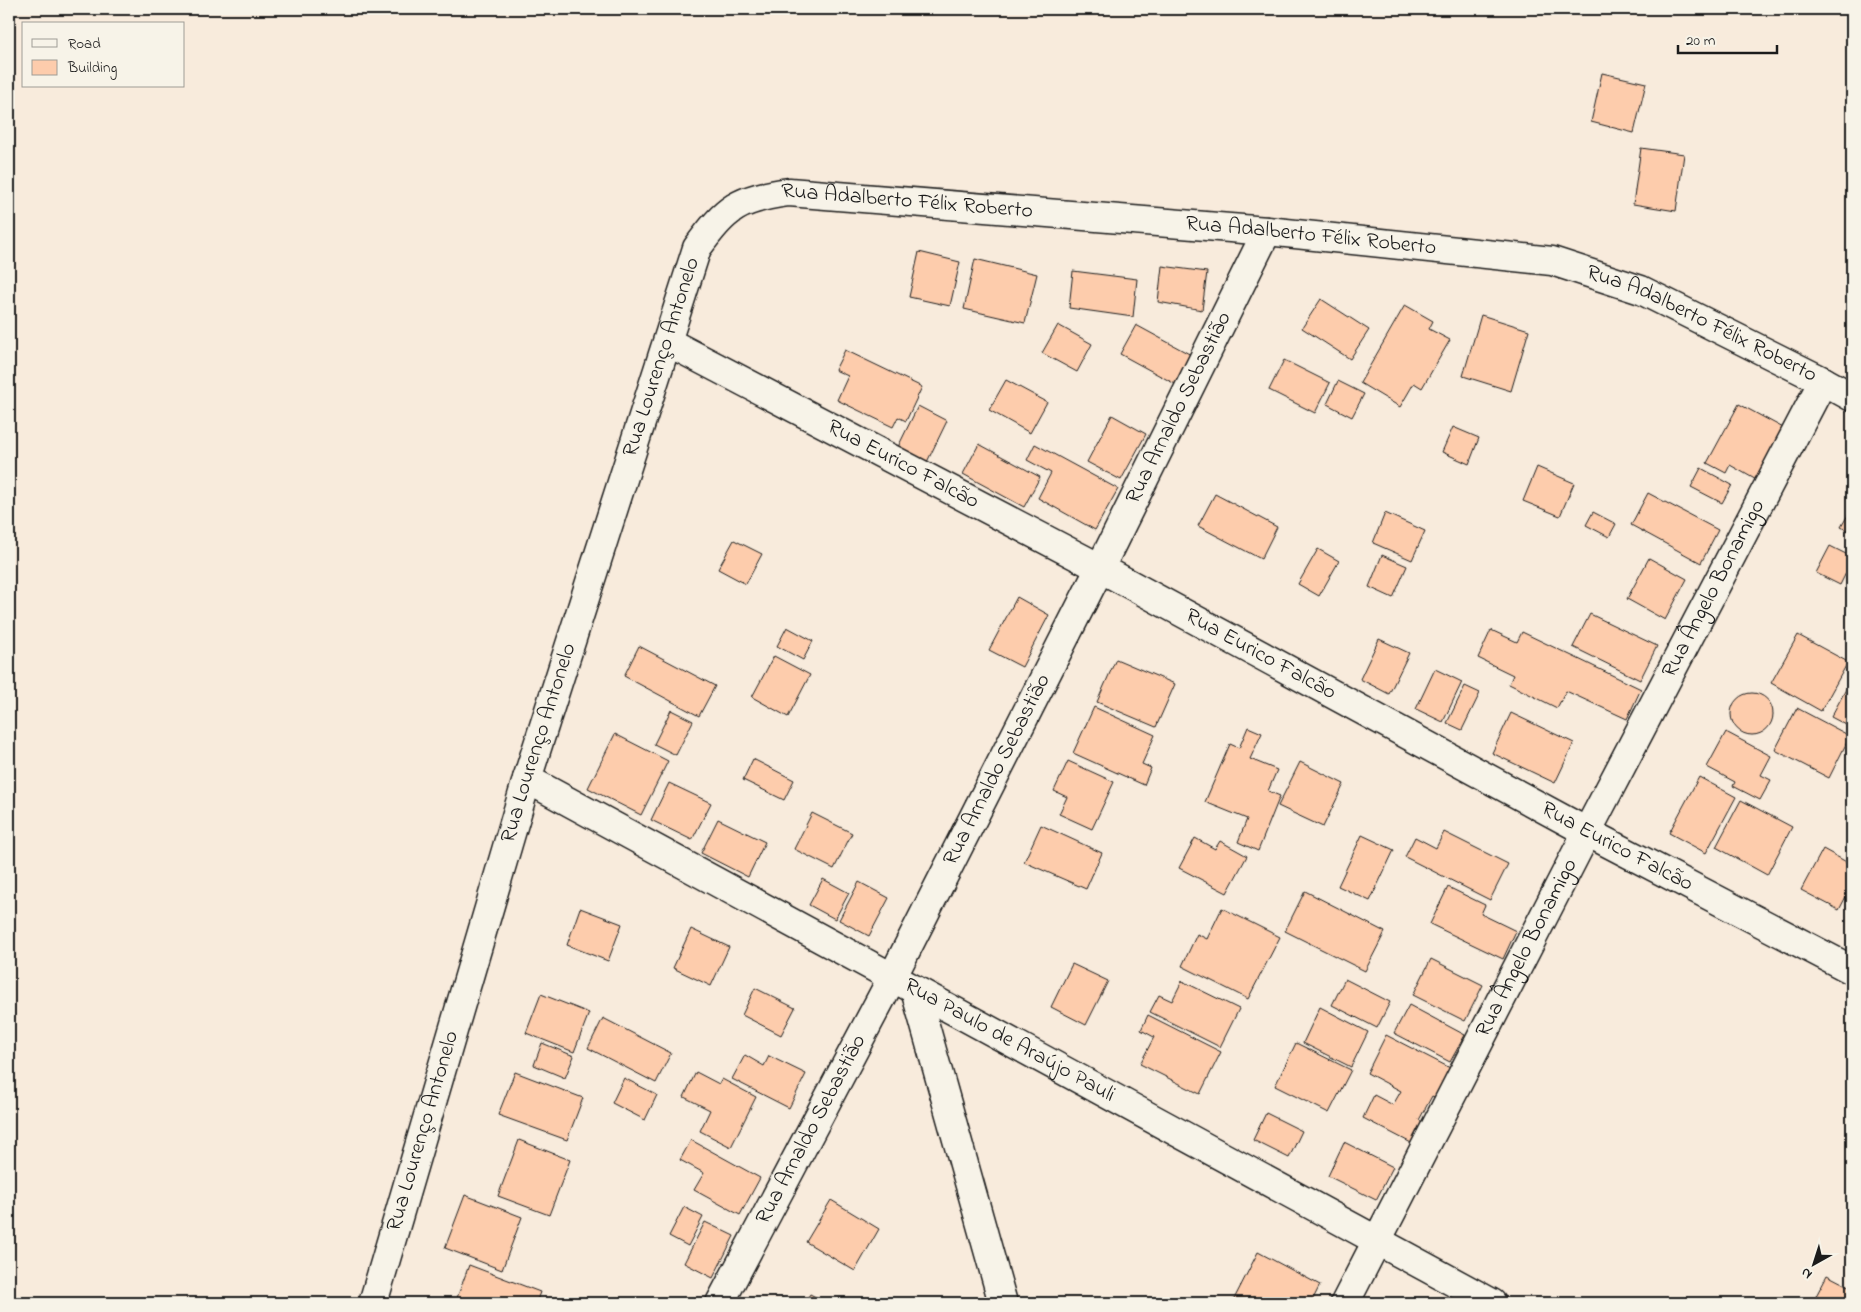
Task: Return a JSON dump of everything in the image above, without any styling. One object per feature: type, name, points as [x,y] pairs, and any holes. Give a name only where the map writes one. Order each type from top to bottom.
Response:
[{"type":"street","name":"Rua Adalberto Félix Roberto","points":[[742,202],[765,195],[789,192],[1268,231],[1552,261],[1641,290],[1852,397]]},
{"type":"street","name":"Rua Lourenço Antonelo","points":[[373,1303],[527,779],[697,248],[717,221],[742,202]]},
{"type":"street","name":"Rua Arnaldo Sebastião","points":[[720,1303],[904,984],[1100,568],[1268,231]]},
{"type":"street","name":"Rua Eurico Falcão","points":[[668,342],[1100,568],[1587,832],[1852,970]]},
{"type":"street","name":"Rua Ângelo Bonamigo","points":[[1345,1303],[1587,832],[1823,381]]},
{"type":"street","name":"Rua Paulo de Araújo Pauli","points":[[527,779],[1492,1303]]},
{"type":"street","points":[[904,984],[1003,1303]]},
{"type":"building","points":[[1602,73],[1646,83],[1634,133],[1591,122]]},
{"type":"building","points":[[1641,148],[1684,154],[1676,211],[1633,204]]},
{"type":"building","points":[[919,252],[960,262],[950,306],[909,297]]},
{"type":"building","points":[[975,259],[1037,274],[1025,323],[964,309]]},
{"type":"building","points":[[1162,266],[1207,272],[1202,310],[1158,302]]},
{"type":"building","points":[[1073,271],[1137,279],[1133,317],[1069,308]]},
{"type":"building","points":[[1321,299],[1369,330],[1350,359],[1302,328]]},
{"type":"building","points":[[1405,305],[1433,321],[1429,329],[1450,340],[1422,388],[1414,383],[1400,407],[1360,383]]},
{"type":"building","points":[[1481,315],[1529,330],[1511,391],[1463,376]]},
{"type":"building","points":[[1058,325],[1092,344],[1077,372],[1042,353]]},
{"type":"building","points":[[1136,325],[1193,356],[1177,385],[1120,354]]},
{"type":"building","points":[[845,350],[922,387],[906,421],[898,417],[893,427],[837,400],[848,376],[835,370]]},
{"type":"building","points":[[1284,360],[1330,383],[1315,413],[1269,390]]},
{"type":"building","points":[[1006,380],[1047,402],[1030,433],[989,410]]},
{"type":"building","points":[[1338,381],[1364,394],[1352,417],[1327,404]]},
{"type":"building","points":[[1739,404],[1787,430],[1760,482],[1730,465],[1726,473],[1707,463]]},
{"type":"building","points":[[918,406],[947,421],[927,462],[898,447]]},
{"type":"building","points":[[1112,415],[1146,434],[1121,480],[1087,462]]},
{"type":"building","points":[[1453,427],[1479,438],[1469,464],[1442,452]]},
{"type":"building","points":[[979,444],[1040,477],[1024,507],[963,474]]},
{"type":"building","points":[[1035,444],[1118,489],[1095,530],[1038,498],[1051,473],[1027,460]]},
{"type":"building","points":[[1537,467],[1574,483],[1560,516],[1523,501]]},
{"type":"building","points":[[1701,468],[1732,485],[1722,503],[1691,487]]},
{"type":"building","points":[[1648,493],[1718,530],[1701,563],[1631,525]]},
{"type":"building","points":[[1215,494],[1277,527],[1261,559],[1198,526]]},
{"type":"building","points":[[1852,508],[1852,533],[1841,527]]},
{"type":"building","points":[[1593,512],[1616,524],[1609,537],[1586,525]]},
{"type":"building","points":[[1385,513],[1425,531],[1412,560],[1373,543]]},
{"type":"building","points":[[734,540],[762,554],[746,584],[718,569]]},
{"type":"building","points":[[1830,546],[1852,557],[1852,561],[1840,585],[1816,573]]},
{"type":"building","points":[[1318,549],[1339,561],[1319,596],[1298,584]]},
{"type":"building","points":[[1382,555],[1407,566],[1393,598],[1369,587]]},
{"type":"building","points":[[1649,558],[1687,579],[1665,620],[1627,599]]},
{"type":"building","points":[[1017,597],[1049,615],[1022,667],[989,650]]},
{"type":"building","points":[[1590,614],[1657,646],[1640,680],[1573,647]]},
{"type":"building","points":[[787,627],[813,641],[803,660],[777,646]]},
{"type":"building","points":[[1491,630],[1517,642],[1522,632],[1641,689],[1627,719],[1566,691],[1557,708],[1509,684],[1513,675],[1478,658]]},
{"type":"building","points":[[1798,635],[1848,662],[1821,711],[1771,683]]},
{"type":"building","points":[[1379,639],[1409,653],[1389,694],[1360,679]]},
{"type":"building","points":[[639,646],[715,686],[699,716],[624,676]]},
{"type":"building","points":[[774,656],[810,675],[788,717],[752,697]]},
{"type":"building","points":[[1116,659],[1175,684],[1156,727],[1097,702]]},
{"type":"building","points":[[1435,669],[1462,682],[1443,722],[1416,709]]},
{"type":"building","points":[[1852,678],[1852,728],[1831,717]]},
{"type":"building","points":[[1465,686],[1480,693],[1462,730],[1447,723]]},
{"type":"building","points":[[1752,693],[1767,699],[1773,714],[1767,729],[1752,735],[1737,729],[1731,714],[1737,699]]},
{"type":"building","points":[[1094,707],[1155,735],[1142,764],[1151,768],[1144,785],[1073,753]]},
{"type":"building","points":[[1797,708],[1850,736],[1829,778],[1775,750]]},
{"type":"building","points":[[671,710],[693,721],[676,755],[654,744]]},
{"type":"building","points":[[1511,713],[1574,743],[1555,783],[1492,753]]},
{"type":"building","points":[[1248,727],[1262,733],[1250,759],[1277,770],[1268,791],[1280,796],[1258,851],[1238,842],[1247,819],[1205,802],[1230,744],[1239,748]]},
{"type":"building","points":[[1726,732],[1771,756],[1761,775],[1771,780],[1760,800],[1733,786],[1735,782],[1707,767]]},
{"type":"building","points":[[615,734],[668,761],[641,815],[588,788]]},
{"type":"building","points":[[753,759],[794,780],[784,800],[743,780]]},
{"type":"building","points":[[1068,761],[1114,782],[1092,829],[1059,814],[1067,797],[1054,791]]},
{"type":"building","points":[[1300,762],[1344,784],[1323,827],[1278,806]]},
{"type":"building","points":[[1699,777],[1736,797],[1706,853],[1669,833]]},
{"type":"building","points":[[669,783],[711,803],[692,840],[651,820]]},
{"type":"building","points":[[1741,800],[1792,827],[1767,875],[1716,847]]},
{"type":"building","points":[[812,813],[852,833],[834,869],[794,849]]},
{"type":"building","points":[[718,819],[765,842],[748,877],[701,853]]},
{"type":"building","points":[[1041,825],[1102,853],[1086,889],[1024,862]]},
{"type":"building","points":[[1444,832],[1508,864],[1490,900],[1405,857],[1415,837],[1436,848]]},
{"type":"building","points":[[1362,835],[1394,850],[1370,901],[1338,886]]},
{"type":"building","points":[[1195,838],[1215,849],[1220,841],[1247,856],[1227,893],[1179,868]]},
{"type":"building","points":[[1823,849],[1852,865],[1852,885],[1839,910],[1801,890]]},
{"type":"building","points":[[823,879],[849,893],[835,919],[809,905]]},
{"type":"building","points":[[859,882],[889,898],[869,936],[839,920]]},
{"type":"building","points":[[1448,887],[1485,905],[1481,914],[1516,931],[1503,959],[1430,924]]},
{"type":"building","points":[[1305,891],[1385,932],[1365,971],[1285,931]]},
{"type":"building","points":[[580,908],[622,924],[608,961],[567,945]]},
{"type":"building","points":[[1222,908],[1280,937],[1248,999],[1182,966],[1197,934],[1207,939]]},
{"type":"building","points":[[691,929],[729,947],[711,986],[673,968]]},
{"type":"building","points":[[1431,959],[1483,985],[1465,1021],[1413,995]]},
{"type":"building","points":[[1072,964],[1108,981],[1086,1025],[1051,1007]]},
{"type":"building","points":[[1345,979],[1390,1002],[1377,1028],[1332,1005]]},
{"type":"building","points":[[1182,981],[1239,1009],[1220,1047],[1150,1012],[1159,995],[1172,1001]]},
{"type":"building","points":[[755,988],[795,1008],[781,1035],[742,1015]]},
{"type":"building","points":[[541,994],[589,1013],[574,1052],[526,1033]]},
{"type":"building","points":[[1409,1005],[1465,1035],[1450,1062],[1394,1033]]},
{"type":"building","points":[[1320,1007],[1368,1032],[1351,1067],[1303,1043]]},
{"type":"building","points":[[1148,1015],[1221,1052],[1200,1094],[1140,1064],[1154,1037],[1141,1030]]},
{"type":"building","points":[[603,1018],[671,1053],[656,1083],[588,1048]]},
{"type":"building","points":[[1386,1035],[1456,1071],[1441,1100],[1432,1096],[1419,1120],[1429,1125],[1417,1146],[1363,1118],[1374,1095],[1393,1105],[1401,1091],[1367,1073]]},
{"type":"building","points":[[542,1043],[574,1056],[565,1078],[534,1065]]},
{"type":"building","points":[[1296,1043],[1351,1070],[1329,1113],[1275,1086]]},
{"type":"building","points":[[745,1055],[764,1066],[769,1056],[806,1074],[789,1108],[732,1079]]},
{"type":"building","points":[[515,1072],[583,1098],[567,1140],[498,1115]]},
{"type":"building","points":[[696,1072],[719,1084],[722,1079],[756,1097],[731,1147],[700,1131],[710,1110],[684,1097]]},
{"type":"building","points":[[624,1078],[657,1095],[645,1120],[612,1103]]},
{"type":"building","points":[[1266,1113],[1302,1131],[1289,1158],[1253,1140]]},
{"type":"building","points":[[519,1140],[570,1160],[549,1215],[498,1196]]},
{"type":"building","points":[[691,1140],[760,1178],[740,1215],[694,1190],[704,1173],[680,1160]]},
{"type":"building","points":[[1344,1142],[1393,1167],[1376,1200],[1328,1176]]},
{"type":"building","points":[[465,1195],[522,1217],[502,1270],[445,1248]]},
{"type":"building","points":[[831,1200],[879,1229],[855,1271],[806,1242]]},
{"type":"building","points":[[684,1207],[703,1217],[688,1246],[669,1236]]},
{"type":"building","points":[[705,1222],[734,1236],[713,1278],[684,1263]]},
{"type":"building","points":[[1258,1252],[1320,1285],[1311,1303],[1232,1303]]},
{"type":"building","points":[[469,1265],[540,1292],[536,1303],[471,1303],[457,1298]]},
{"type":"building","points":[[1827,1275],[1852,1288],[1852,1303],[1829,1303],[1816,1296]]},
{"type":"building","points":[[810,1294],[827,1303],[804,1303]]}]
